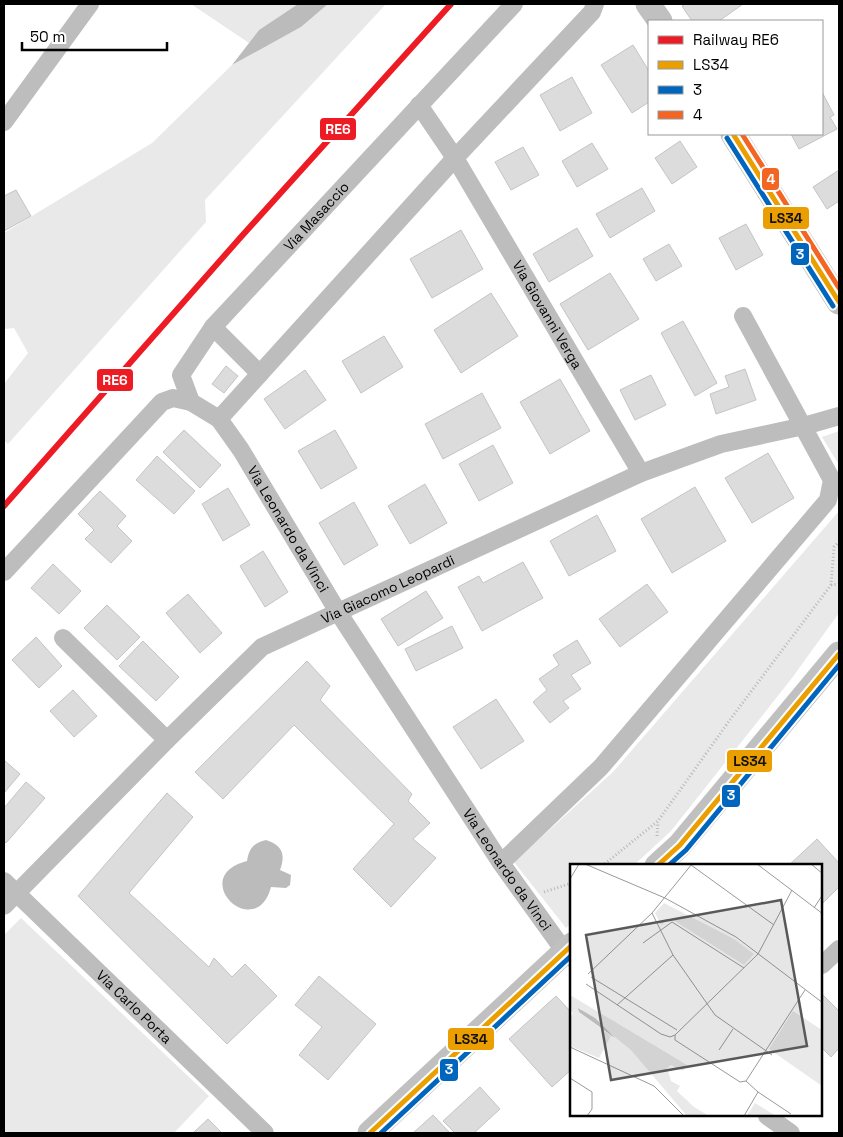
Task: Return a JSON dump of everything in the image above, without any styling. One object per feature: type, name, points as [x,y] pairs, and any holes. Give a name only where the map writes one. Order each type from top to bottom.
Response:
[{"type":"street","points":[[4,122],[90,4]]},
{"type":"street","name":"Via Masaccio","points":[[191,402],[181,375],[213,328],[514,4]]},
{"type":"street","points":[[219,418],[454,158],[592,12],[594,4]]},
{"type":"street","points":[[648,4],[659,20]]},
{"type":"street","points":[[419,105],[454,158]]},
{"type":"street","points":[[734,135],[839,302]]},
{"type":"street","name":"Via Giovanni Verga","points":[[454,158],[641,473]]},
{"type":"street","points":[[501,863],[601,767],[828,500],[832,480],[743,316]]},
{"type":"street","points":[[213,328],[260,374]]},
{"type":"street","name":"Via Leonardo da Vinci","points":[[4,572],[162,402],[172,398],[191,402],[219,418],[338,612],[501,863],[525,898],[569,952]]},
{"type":"street","name":"Via Giacomo Leopardi","points":[[4,906],[167,740],[262,647],[641,473],[721,444],[804,426],[839,416]]},
{"type":"street","points":[[64,638],[167,740]]},
{"type":"street","points":[[660,864],[680,845],[839,654]]},
{"type":"street","name":"Via Carlo Porta","points":[[4,881],[265,1133]]},
{"type":"street","points":[[823,965],[839,948]]},
{"type":"street","points":[[370,1133],[569,952]]},
{"type":"street","points":[[768,1117],[791,1133]]},
{"type":"path","points":[[604,864],[658,821],[732,717],[831,585],[834,547],[839,542]]},
{"type":"path","points":[[831,585],[839,584]]},
{"type":"path","points":[[525,898],[570,884]]},
{"type":"shaded area","points":[[191,4],[298,4],[259,30],[249,43]]},
{"type":"shaded area","points":[[298,4],[328,4],[301,27],[232,65],[259,30]]},
{"type":"shaded area","points":[[328,4],[386,4],[205,200],[206,222],[8,444],[4,440],[4,384],[28,353],[14,328],[4,329],[4,233],[152,143],[232,65],[301,27]]},
{"type":"shaded area","points":[[839,431],[839,465],[822,437]]},
{"type":"shaded area","points":[[839,511],[839,613],[792,678],[671,831],[635,864],[570,864],[570,925],[566,928],[514,862],[613,772]]},
{"type":"shaded area","points":[[266,840],[279,847],[283,859],[280,870],[291,875],[290,885],[286,888],[271,887],[263,903],[252,909],[241,908],[230,901],[224,891],[223,880],[230,869],[247,861],[253,847]]},
{"type":"shaded area","points":[[21,918],[209,1096],[174,1133],[4,1133],[4,935]]},
{"type":"building","points":[[685,4],[743,4],[720,20],[691,20],[682,6]]},
{"type":"building","points":[[633,45],[648,69],[648,103],[632,113],[601,65]]},
{"type":"building","points":[[572,77],[592,113],[560,131],[540,95]]},
{"type":"building","points":[[823,94],[834,115],[830,117],[837,129],[799,149],[792,135],[823,135]]},
{"type":"building","points":[[680,141],[697,167],[672,184],[655,158]]},
{"type":"building","points":[[592,143],[608,169],[577,187],[562,161]]},
{"type":"building","points":[[523,147],[539,175],[511,190],[495,162]]},
{"type":"building","points":[[839,170],[839,201],[827,209],[813,187]]},
{"type":"building","points":[[642,188],[655,211],[610,238],[596,214]]},
{"type":"building","points":[[16,190],[31,216],[4,231],[4,196]]},
{"type":"building","points":[[746,224],[763,255],[736,270],[719,238]]},
{"type":"building","points":[[577,228],[593,256],[549,282],[533,254]]},
{"type":"building","points":[[461,230],[483,269],[432,298],[410,259]]},
{"type":"building","points":[[669,244],[682,266],[656,281],[643,259]]},
{"type":"building","points":[[610,273],[639,319],[588,350],[560,304]]},
{"type":"building","points":[[491,293],[518,336],[461,373],[434,330]]},
{"type":"building","points":[[683,321],[717,383],[695,396],[661,333]]},
{"type":"building","points":[[384,336],[403,367],[361,393],[342,361]]},
{"type":"building","points":[[226,366],[238,376],[224,393],[212,384]]},
{"type":"building","points":[[745,369],[756,400],[716,414],[710,394],[729,387],[725,376]]},
{"type":"building","points":[[305,370],[326,400],[285,429],[264,399]]},
{"type":"building","points":[[651,375],[666,405],[635,420],[620,390]]},
{"type":"building","points":[[560,379],[590,431],[550,454],[520,402]]},
{"type":"building","points":[[482,393],[501,428],[443,459],[425,424]]},
{"type":"building","points":[[184,430],[221,465],[200,488],[163,452]]},
{"type":"building","points":[[335,430],[357,468],[321,489],[298,451]]},
{"type":"building","points":[[493,445],[513,483],[479,501],[459,464]]},
{"type":"building","points":[[768,453],[794,498],[752,523],[725,478]]},
{"type":"building","points":[[157,456],[195,491],[174,514],[136,480]]},
{"type":"building","points":[[425,484],[447,523],[410,544],[388,506]]},
{"type":"building","points":[[695,487],[726,541],[672,573],[641,519]]},
{"type":"building","points":[[228,488],[250,525],[223,541],[202,504]]},
{"type":"building","points":[[100,491],[126,516],[117,526],[132,541],[111,563],[85,539],[94,530],[78,514]]},
{"type":"building","points":[[354,502],[378,545],[344,565],[319,523]]},
{"type":"building","points":[[597,515],[616,551],[569,576],[550,541]]},
{"type":"building","points":[[263,551],[288,592],[265,607],[240,566]]},
{"type":"building","points":[[523,562],[543,598],[482,631],[458,587],[479,576],[483,583]]},
{"type":"building","points":[[53,564],[81,591],[59,614],[31,588]]},
{"type":"building","points":[[647,584],[668,612],[620,647],[599,619]]},
{"type":"building","points":[[426,591],[443,618],[398,646],[381,619]]},
{"type":"building","points":[[188,594],[222,633],[200,653],[166,613]]},
{"type":"building","points":[[107,605],[140,637],[117,660],[84,628]]},
{"type":"building","points":[[452,626],[463,648],[416,671],[405,649]]},
{"type":"building","points":[[36,637],[62,666],[39,688],[12,660]]},
{"type":"building","points":[[577,640],[591,663],[571,675],[581,689],[563,701],[569,708],[550,723],[533,702],[547,690],[539,679],[559,665],[553,655]]},
{"type":"building","points":[[143,641],[179,677],[156,701],[119,666]]},
{"type":"building","points":[[307,661],[330,686],[320,700],[412,794],[408,801],[430,823],[413,839],[436,858],[391,907],[353,869],[394,824],[294,725],[223,799],[195,772]]},
{"type":"building","points":[[73,690],[97,716],[74,737],[50,711]]},
{"type":"building","points":[[496,699],[524,741],[481,769],[453,727]]},
{"type":"building","points":[[4,760],[20,774],[4,793]]},
{"type":"building","points":[[26,782],[45,798],[6,843],[4,841],[4,808]]},
{"type":"building","points":[[167,793],[193,817],[129,893],[209,967],[214,958],[232,977],[245,964],[277,996],[227,1044],[78,896]]},
{"type":"building","points":[[817,839],[839,863],[839,887],[823,903],[823,864],[790,864]]},
{"type":"building","points":[[319,976],[376,1024],[328,1080],[299,1055],[322,1027],[295,1005]]},
{"type":"building","points":[[823,995],[839,1011],[839,1048],[831,1057],[823,1049]]},
{"type":"building","points":[[556,996],[570,1011],[570,1071],[552,1087],[509,1039]]},
{"type":"building","points":[[480,1087],[500,1109],[474,1133],[455,1133],[443,1121]]},
{"type":"building","points":[[433,1115],[450,1133],[413,1133]]},
{"type":"building","points":[[208,1119],[222,1133],[193,1133]]},
{"type":"rail line","name":"RE6","points":[[4,506],[240,238],[451,4]]},
{"type":"transit line","name":"LS34","points":[[734,135],[839,302]]},
{"type":"transit line","name":"4","points":[[743,135],[839,288]]},
{"type":"transit line","name":"3","points":[[727,138],[833,306]]},
{"type":"transit line","name":"LS34","points":[[659,864],[680,845],[839,654]]},
{"type":"transit line","name":"3","points":[[670,864],[686,850],[839,665]]},
{"type":"transit line","name":"LS34","points":[[370,1133],[570,947]]},
{"type":"transit line","name":"3","points":[[381,1133],[570,957]]}]
